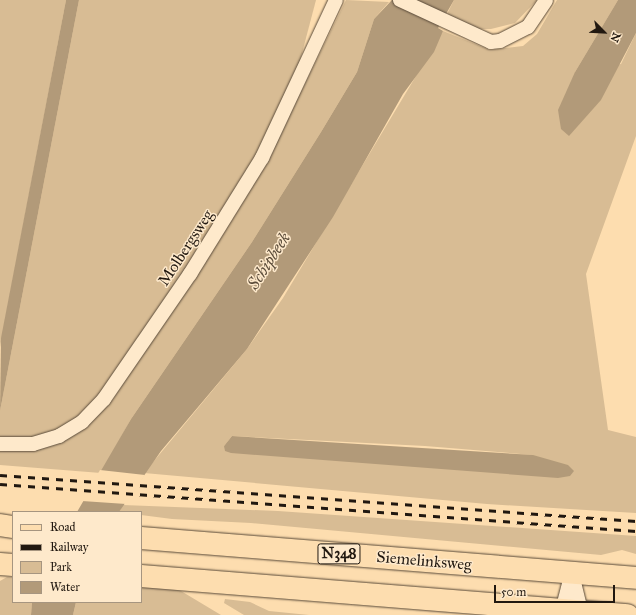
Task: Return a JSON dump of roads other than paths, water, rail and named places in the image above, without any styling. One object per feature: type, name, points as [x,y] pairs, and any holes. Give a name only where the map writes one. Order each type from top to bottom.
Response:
[{"type":"main road","points":[[0,525],[12,527]]},
{"type":"main road","name":"Siemelinksweg","points":[[142,538],[636,578]]},
{"type":"main road","points":[[0,564],[12,565]]},
{"type":"main road","name":"N348","points":[[142,576],[572,613],[627,615]]},
{"type":"street","name":"Molbergsweg","points":[[0,444],[33,444],[59,436],[82,422],[104,399],[190,274],[262,158],[336,0]]},
{"type":"street","points":[[400,0],[476,37],[500,41],[528,27],[546,0]]},
{"type":"street","points":[[572,572],[572,613]]},
{"type":"street","points":[[572,572],[572,613]]},
{"type":"water","points":[[66,0],[79,0],[0,411],[1,338]]},
{"type":"water","name":"Schipbeek","points":[[392,0],[454,0],[438,28],[443,31],[434,52],[403,94],[333,217],[247,349],[161,451],[120,511],[78,511],[131,419],[252,242],[321,132],[357,72],[374,19]]},
{"type":"water","points":[[618,0],[636,0],[636,33],[601,100],[569,136],[561,129],[558,110],[575,72]]},
{"type":"water","points":[[232,436],[533,455],[568,465],[574,471],[570,476],[558,478],[231,453],[225,451],[224,446]]},
{"type":"water","points":[[32,603],[76,603],[73,615],[31,615]]},
{"type":"railway","points":[[0,475],[636,521]]},
{"type":"railway","points":[[0,484],[636,531]]}]
